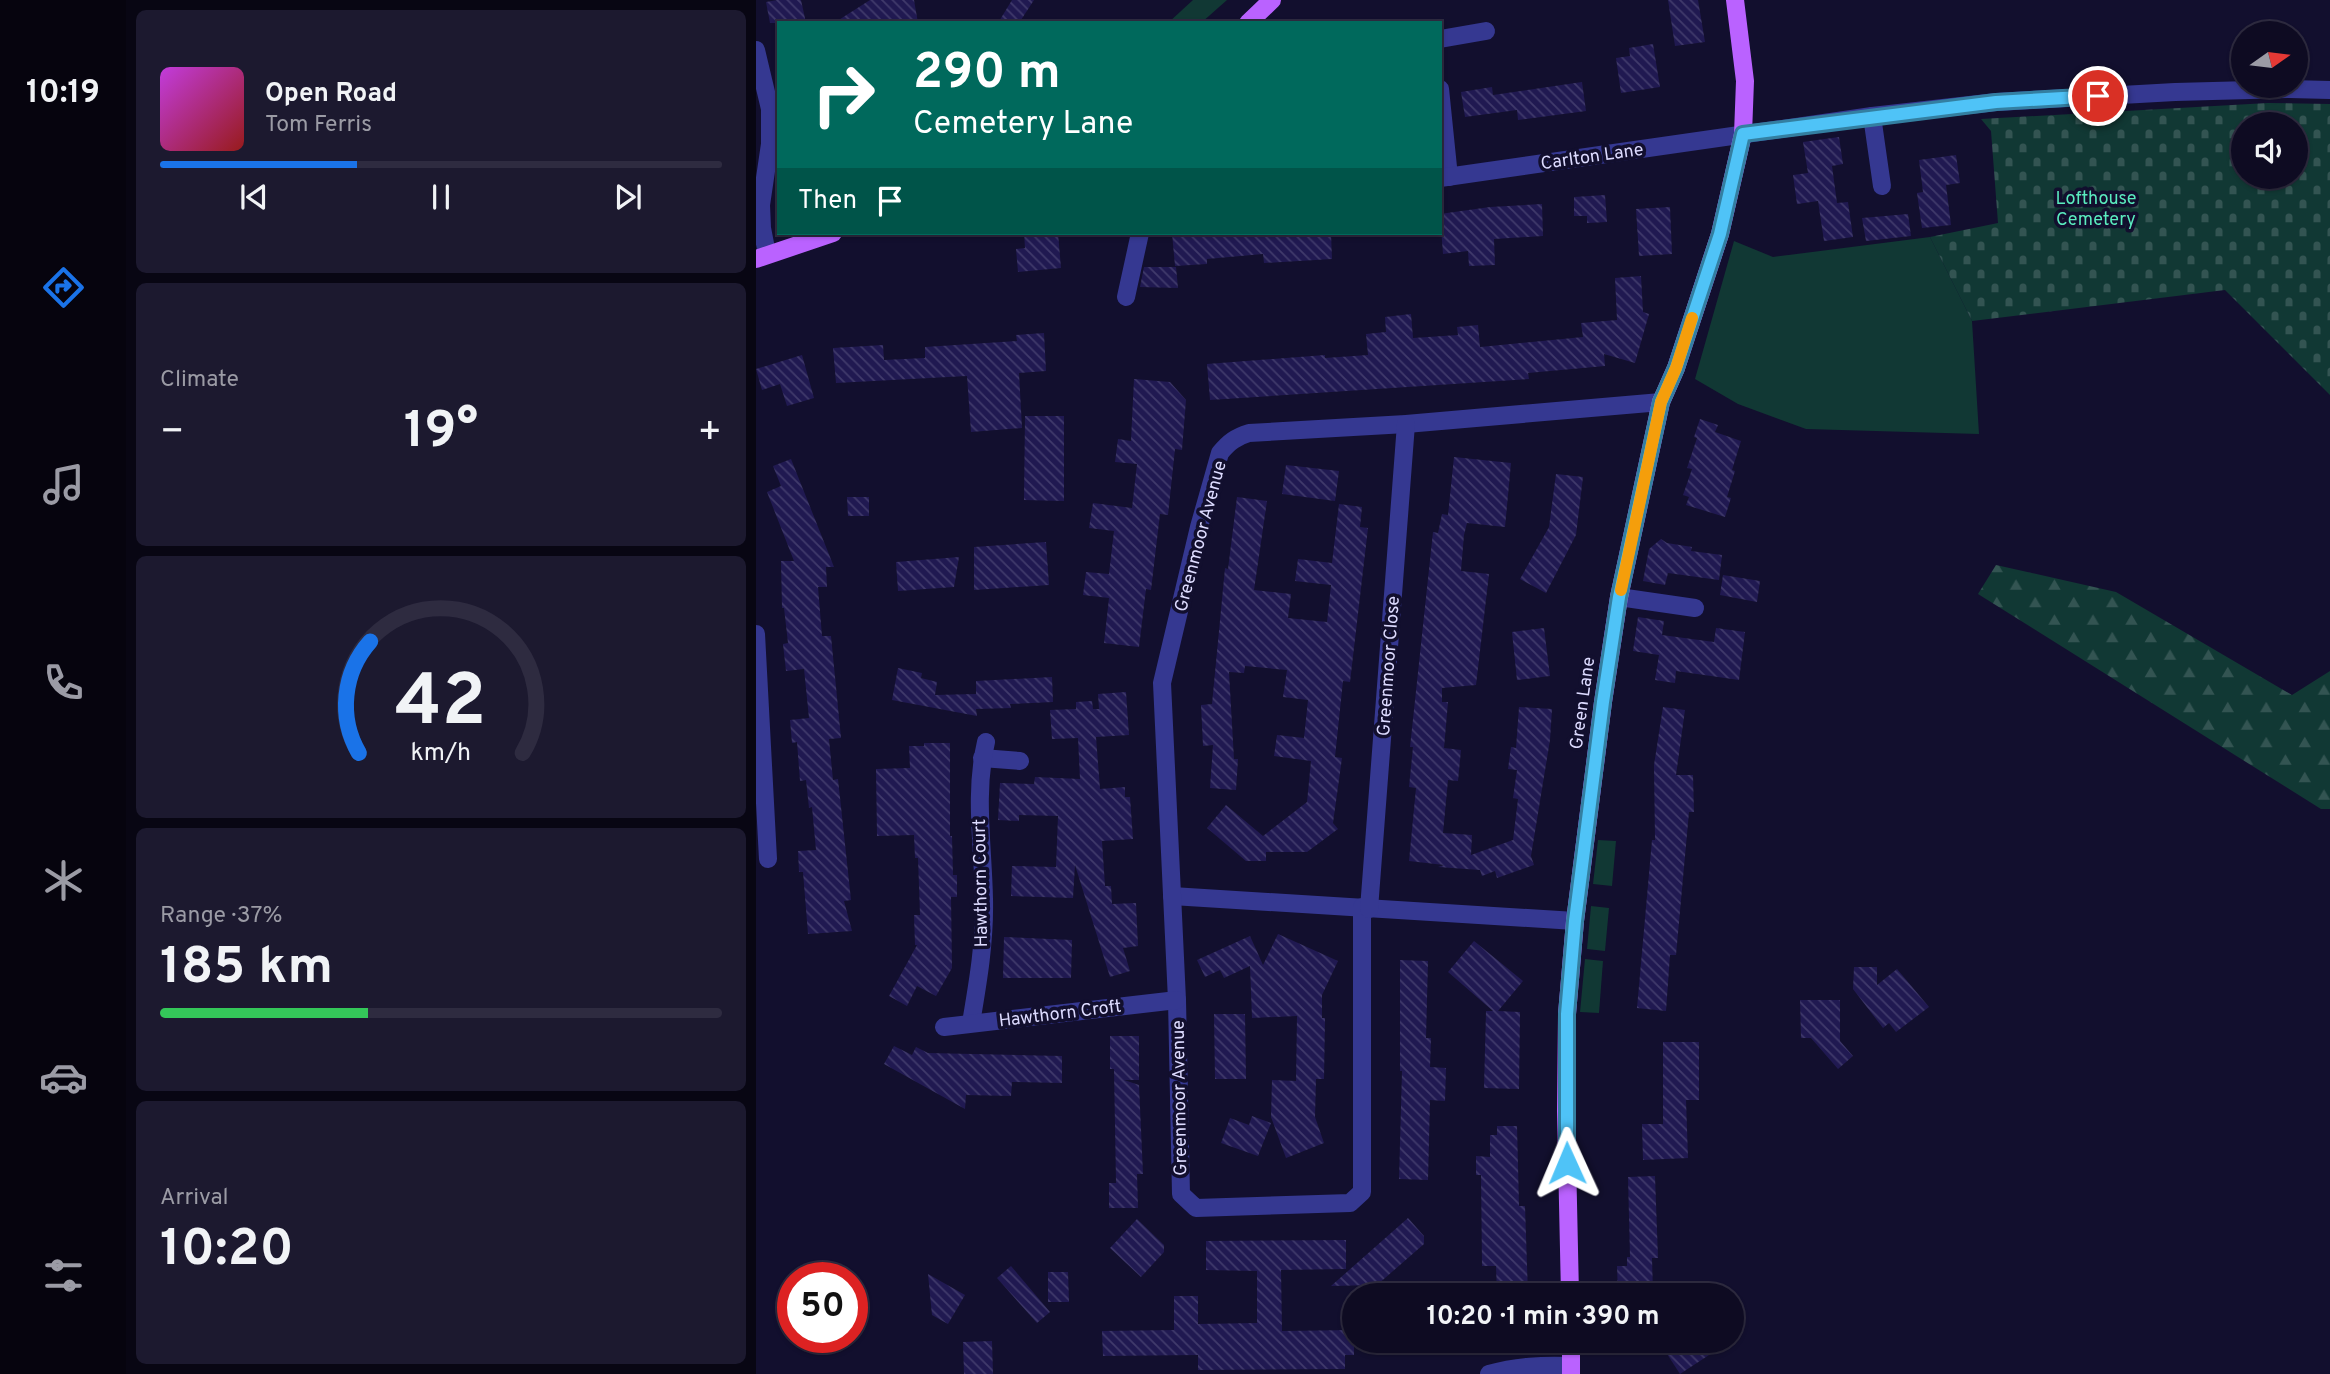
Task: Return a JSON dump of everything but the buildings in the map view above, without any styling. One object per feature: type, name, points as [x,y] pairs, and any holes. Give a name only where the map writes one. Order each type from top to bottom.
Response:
[{"type":"main road","points":[[1250,21],[1272,0]]},
{"type":"main road","name":"Green Lane","points":[[1570,1283],[1567,1014],[1575,921],[1603,702],[1619,597],[1661,402],[1676,368],[1720,234],[1743,134],[1745,81],[1735,0]]},
{"type":"main road","points":[[762,257],[827,235]]},
{"type":"street","points":[[1442,39],[1486,31]]},
{"type":"street","points":[[756,50],[771,68],[770,144],[761,205],[762,257]]},
{"type":"street","name":"Carlton Lane","points":[[1445,178],[1872,116],[1996,102],[2175,92],[2330,90]]},
{"type":"street","points":[[1872,116],[1882,186]]},
{"type":"street","points":[[1442,125],[1445,178]]},
{"type":"street","points":[[1126,297],[1140,235]]},
{"type":"street","name":"Greenmoor Avenue","points":[[1362,1192],[1350,1203],[1196,1208],[1181,1194],[1177,1000],[1162,683],[1199,527],[1220,453],[1238,437],[1249,433],[1406,424],[1661,402]]},
{"type":"street","name":"Greenmoor Close","points":[[1362,1192],[1365,908],[1406,424]]},
{"type":"street","points":[[1619,597],[1695,608]]},
{"type":"street","points":[[756,634],[762,825],[768,859]]},
{"type":"street","name":"Hawthorn Court","points":[[971,1023],[981,961],[984,902],[979,799],[984,750],[1020,761]]},
{"type":"street","points":[[1171,896],[1575,921]]},
{"type":"street","name":"Hawthorn Croft","points":[[944,1027],[1177,1000]]},
{"type":"street","points":[[1489,1374],[1534,1365],[1571,1370]]},
{"type":"green space","points":[[1193,0],[1227,0],[1203,21],[1170,21]]},
{"type":"green space","name":"Lofthouse Cemetery","points":[[2268,103],[2330,104],[2330,395],[2225,290],[1972,321],[1930,237],[1998,223],[1991,131],[1981,119]]},
{"type":"green space","points":[[1930,237],[1972,321],[1979,434],[1806,429],[1738,404],[1695,379],[1734,241],[1773,257]]},
{"type":"green space","points":[[1996,565],[2116,592],[2292,695],[2330,671],[2330,809],[2321,809],[1978,594]]},
{"type":"green space","points":[[1598,840],[1616,841],[1612,886],[1593,884]]},
{"type":"green space","points":[[1591,906],[1609,908],[1605,951],[1587,949]]},
{"type":"green space","points":[[1585,959],[1603,961],[1599,1013],[1580,1012]]},
{"type":"slow traffic","points":[[1621,590],[1661,402],[1676,368],[1692,318]]},
{"type":"route","points":[[1567,1163],[1567,1014],[1575,921],[1619,597],[1661,402],[1676,368],[1720,234],[1743,134],[1996,102],[2098,96]]}]
